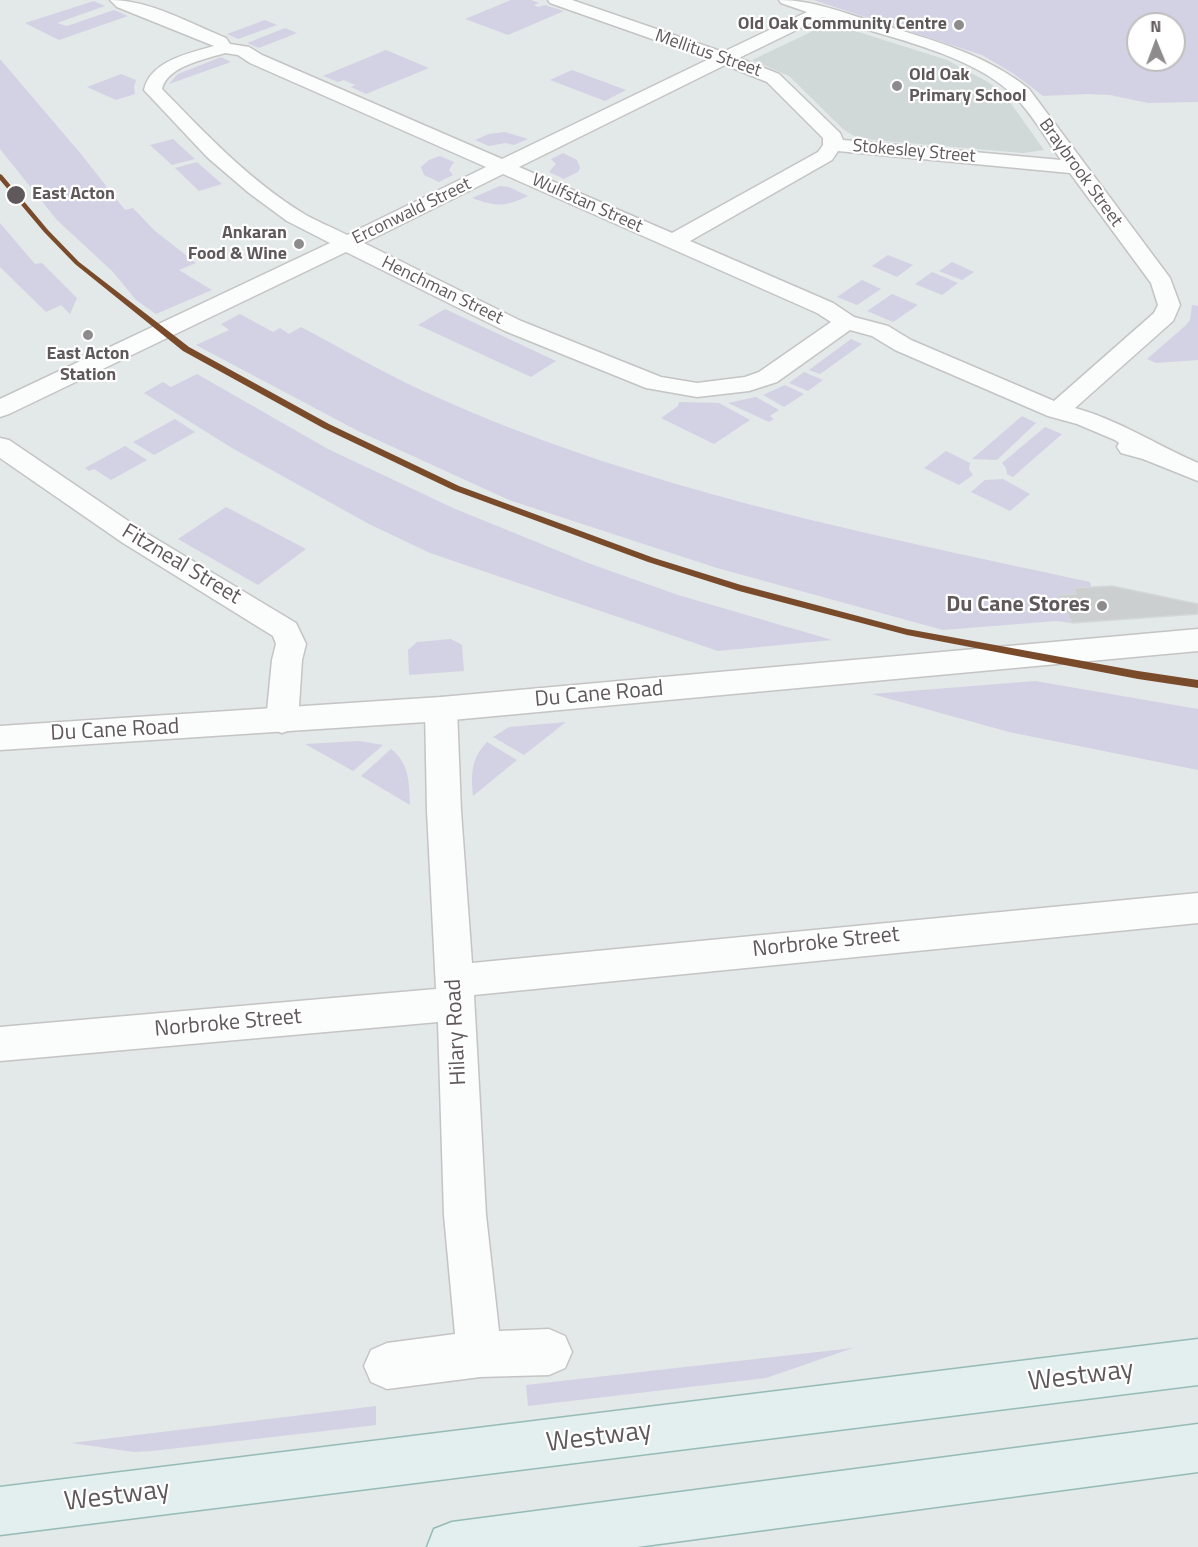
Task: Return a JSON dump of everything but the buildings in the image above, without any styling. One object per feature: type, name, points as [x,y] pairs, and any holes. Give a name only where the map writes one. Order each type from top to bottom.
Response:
[{"type":"highway","name":"Westway","points":[[0,1511],[1198,1362]]},
{"type":"highway","points":[[452,1547],[1198,1448]]},
{"type":"street","name":"Wulfstan Street","points":[[118,0],[220,42],[224,48],[243,51],[266,64],[504,166],[825,308],[846,322],[880,331],[903,345],[1057,411],[1077,428],[1110,442],[1152,453],[1198,473]]},
{"type":"street","name":"Mellitus Street","points":[[556,0],[773,78],[833,137],[833,145]]},
{"type":"street","name":"Braybrook Street","points":[[788,0],[955,54],[998,74],[1022,93],[1162,283],[1169,305],[1159,324],[1057,411]]},
{"type":"street","name":"Erconwald Street","points":[[0,409],[347,243],[821,11]]},
{"type":"street","name":"Henchman Street","points":[[224,48],[168,69],[156,78],[153,90],[214,153],[256,189],[294,217],[513,326],[656,382],[704,390],[749,384],[768,377],[846,322]]},
{"type":"street","name":"Stokesley Street","points":[[672,242],[825,156],[833,145],[1075,167]]},
{"type":"street","name":"Fitzneal Street","points":[[0,446],[133,537],[285,630],[291,644],[287,660],[282,721]]},
{"type":"street","name":"Du Cane Road","points":[[0,738],[441,709],[1198,640]]},
{"type":"street","name":"Hilary Road","points":[[441,709],[441,759],[468,1267],[480,1354]]},
{"type":"street","name":"Norbroke Street","points":[[0,1044],[1198,908]]},
{"type":"street","points":[[387,1366],[480,1354],[549,1352]]},
{"type":"shaded area","points":[[511,0],[531,0],[539,3],[534,5],[538,7],[545,5],[564,11],[508,35],[465,19]]},
{"type":"shaded area","points":[[813,0],[1198,0],[1198,102],[1148,103],[1110,95],[1087,94],[1043,96],[1014,74],[982,55]]},
{"type":"shaded area","points":[[94,1],[105,6],[57,23],[67,26],[114,10],[128,16],[59,40],[25,23]]},
{"type":"shaded area","points":[[265,20],[277,25],[238,39],[227,34]]},
{"type":"shaded area","name":"Old Oak Primary School","points":[[830,23],[947,60],[988,82],[1005,95],[1044,150],[1023,153],[856,137],[844,130],[789,76],[752,60]]},
{"type":"shaded area","points":[[285,28],[297,33],[259,48],[247,43]]},
{"type":"shaded area","points":[[386,50],[429,68],[366,94],[351,87],[355,85],[344,80],[338,82],[323,76]]},
{"type":"shaded area","points":[[221,57],[231,62],[169,84],[178,74]]},
{"type":"shaded area","points":[[0,59],[81,154],[125,210],[133,208],[155,231],[196,263],[179,270],[212,290],[156,314],[136,300],[113,272],[57,220],[0,149]]},
{"type":"shaded area","points":[[572,70],[626,90],[605,101],[550,80]]},
{"type":"shaded area","points":[[121,74],[136,80],[135,94],[116,100],[87,87]]},
{"type":"shaded area","points":[[505,132],[528,139],[514,145],[505,143],[489,146],[475,140],[489,134]]},
{"type":"shaded area","points":[[173,139],[195,159],[172,165],[150,145]]},
{"type":"shaded area","points":[[563,153],[577,160],[580,168],[578,172],[564,179],[549,172],[556,164],[551,159]]},
{"type":"shaded area","points":[[440,156],[454,162],[449,170],[453,175],[439,182],[424,175],[421,167],[429,160]]},
{"type":"shaded area","points":[[197,162],[222,184],[199,191],[175,168]]},
{"type":"shaded area","points":[[500,186],[509,187],[528,196],[500,204],[472,198]]},
{"type":"shaded area","points":[[0,223],[35,264],[42,263],[77,298],[70,314],[61,305],[46,312],[0,267]]},
{"type":"shaded area","points":[[888,255],[913,265],[897,277],[872,266]]},
{"type":"shaded area","points":[[952,262],[974,272],[962,280],[939,271]]},
{"type":"shaded area","points":[[932,272],[958,283],[942,295],[915,284]]},
{"type":"shaded area","points":[[862,280],[881,289],[857,305],[837,297]]},
{"type":"shaded area","points":[[892,294],[918,305],[893,322],[867,311]]},
{"type":"shaded area","points":[[1192,305],[1198,306],[1198,360],[1156,363],[1147,359],[1190,320]]},
{"type":"shaded area","points":[[445,309],[556,361],[531,377],[418,325]]},
{"type":"shaded area","points":[[240,314],[273,332],[280,328],[289,334],[301,327],[421,390],[501,424],[666,481],[834,526],[1090,582],[1091,587],[1074,588],[1076,594],[1059,595],[1072,623],[1056,621],[943,630],[717,568],[509,500],[358,431],[196,345],[229,330],[221,324]]},
{"type":"shaded area","points":[[851,339],[862,344],[820,374],[809,370]]},
{"type":"shaded area","points":[[804,372],[823,380],[808,391],[789,383]]},
{"type":"shaded area","points":[[197,374],[328,449],[453,508],[588,563],[678,595],[832,640],[718,651],[430,553],[369,524],[232,448],[144,393],[163,382],[171,387]]},
{"type":"shaded area","points":[[785,385],[804,394],[784,407],[763,395]]},
{"type":"shaded area","points":[[756,397],[779,410],[770,416],[774,419],[769,422],[728,403]]},
{"type":"shaded area","points":[[679,402],[719,403],[750,420],[714,444],[661,418],[678,406]]},
{"type":"shaded area","points":[[1022,416],[1036,423],[997,460],[972,459]]},
{"type":"shaded area","points":[[175,419],[195,432],[154,455],[133,442]]},
{"type":"shaded area","points":[[1045,427],[1062,434],[1013,477],[1007,474],[1002,463]]},
{"type":"shaded area","points":[[125,446],[147,460],[111,480],[94,469],[89,471],[85,468]]},
{"type":"shaded area","points":[[946,451],[970,463],[969,469],[973,475],[959,485],[924,468]]},
{"type":"shaded area","points":[[1003,479],[1030,494],[1010,511],[971,492],[985,480]]},
{"type":"shaded area","points":[[226,507],[306,549],[258,585],[178,539]]},
{"type":"shaded area","points":[[451,639],[462,645],[464,671],[409,675],[408,650],[417,642]]},
{"type":"shaded area","points":[[1035,681],[1198,709],[1198,770],[1009,732],[872,694]]},
{"type":"shaded area","points":[[566,722],[524,755],[493,737],[509,727]]},
{"type":"shaded area","points":[[359,741],[383,745],[353,771],[305,744]]},
{"type":"shaded area","points":[[487,742],[517,760],[473,796],[473,767],[478,754]]},
{"type":"shaded area","points":[[391,749],[405,768],[409,782],[410,805],[361,776]]},
{"type":"shaded area","points":[[853,1348],[766,1378],[528,1406],[526,1385]]},
{"type":"shaded area","points":[[376,1406],[376,1425],[152,1451],[134,1452],[71,1443]]},
{"type":"transit line","points":[[0,176],[46,231],[77,263],[186,349],[326,426],[456,488],[651,560],[739,588],[907,632],[1198,684]]},
{"type":"place","name":"Old Oak Community Centre","points":[[959,25]]},
{"type":"place","name":"Old Oak Primary School","points":[[897,86]]},
{"type":"place","name":"East Acton","points":[[16,195]]},
{"type":"place","name":"Ankaran Food & Wine","points":[[299,244]]},
{"type":"place","name":"East Acton Station","points":[[88,335]]},
{"type":"place","name":"Du Cane Stores","points":[[1102,606]]}]
